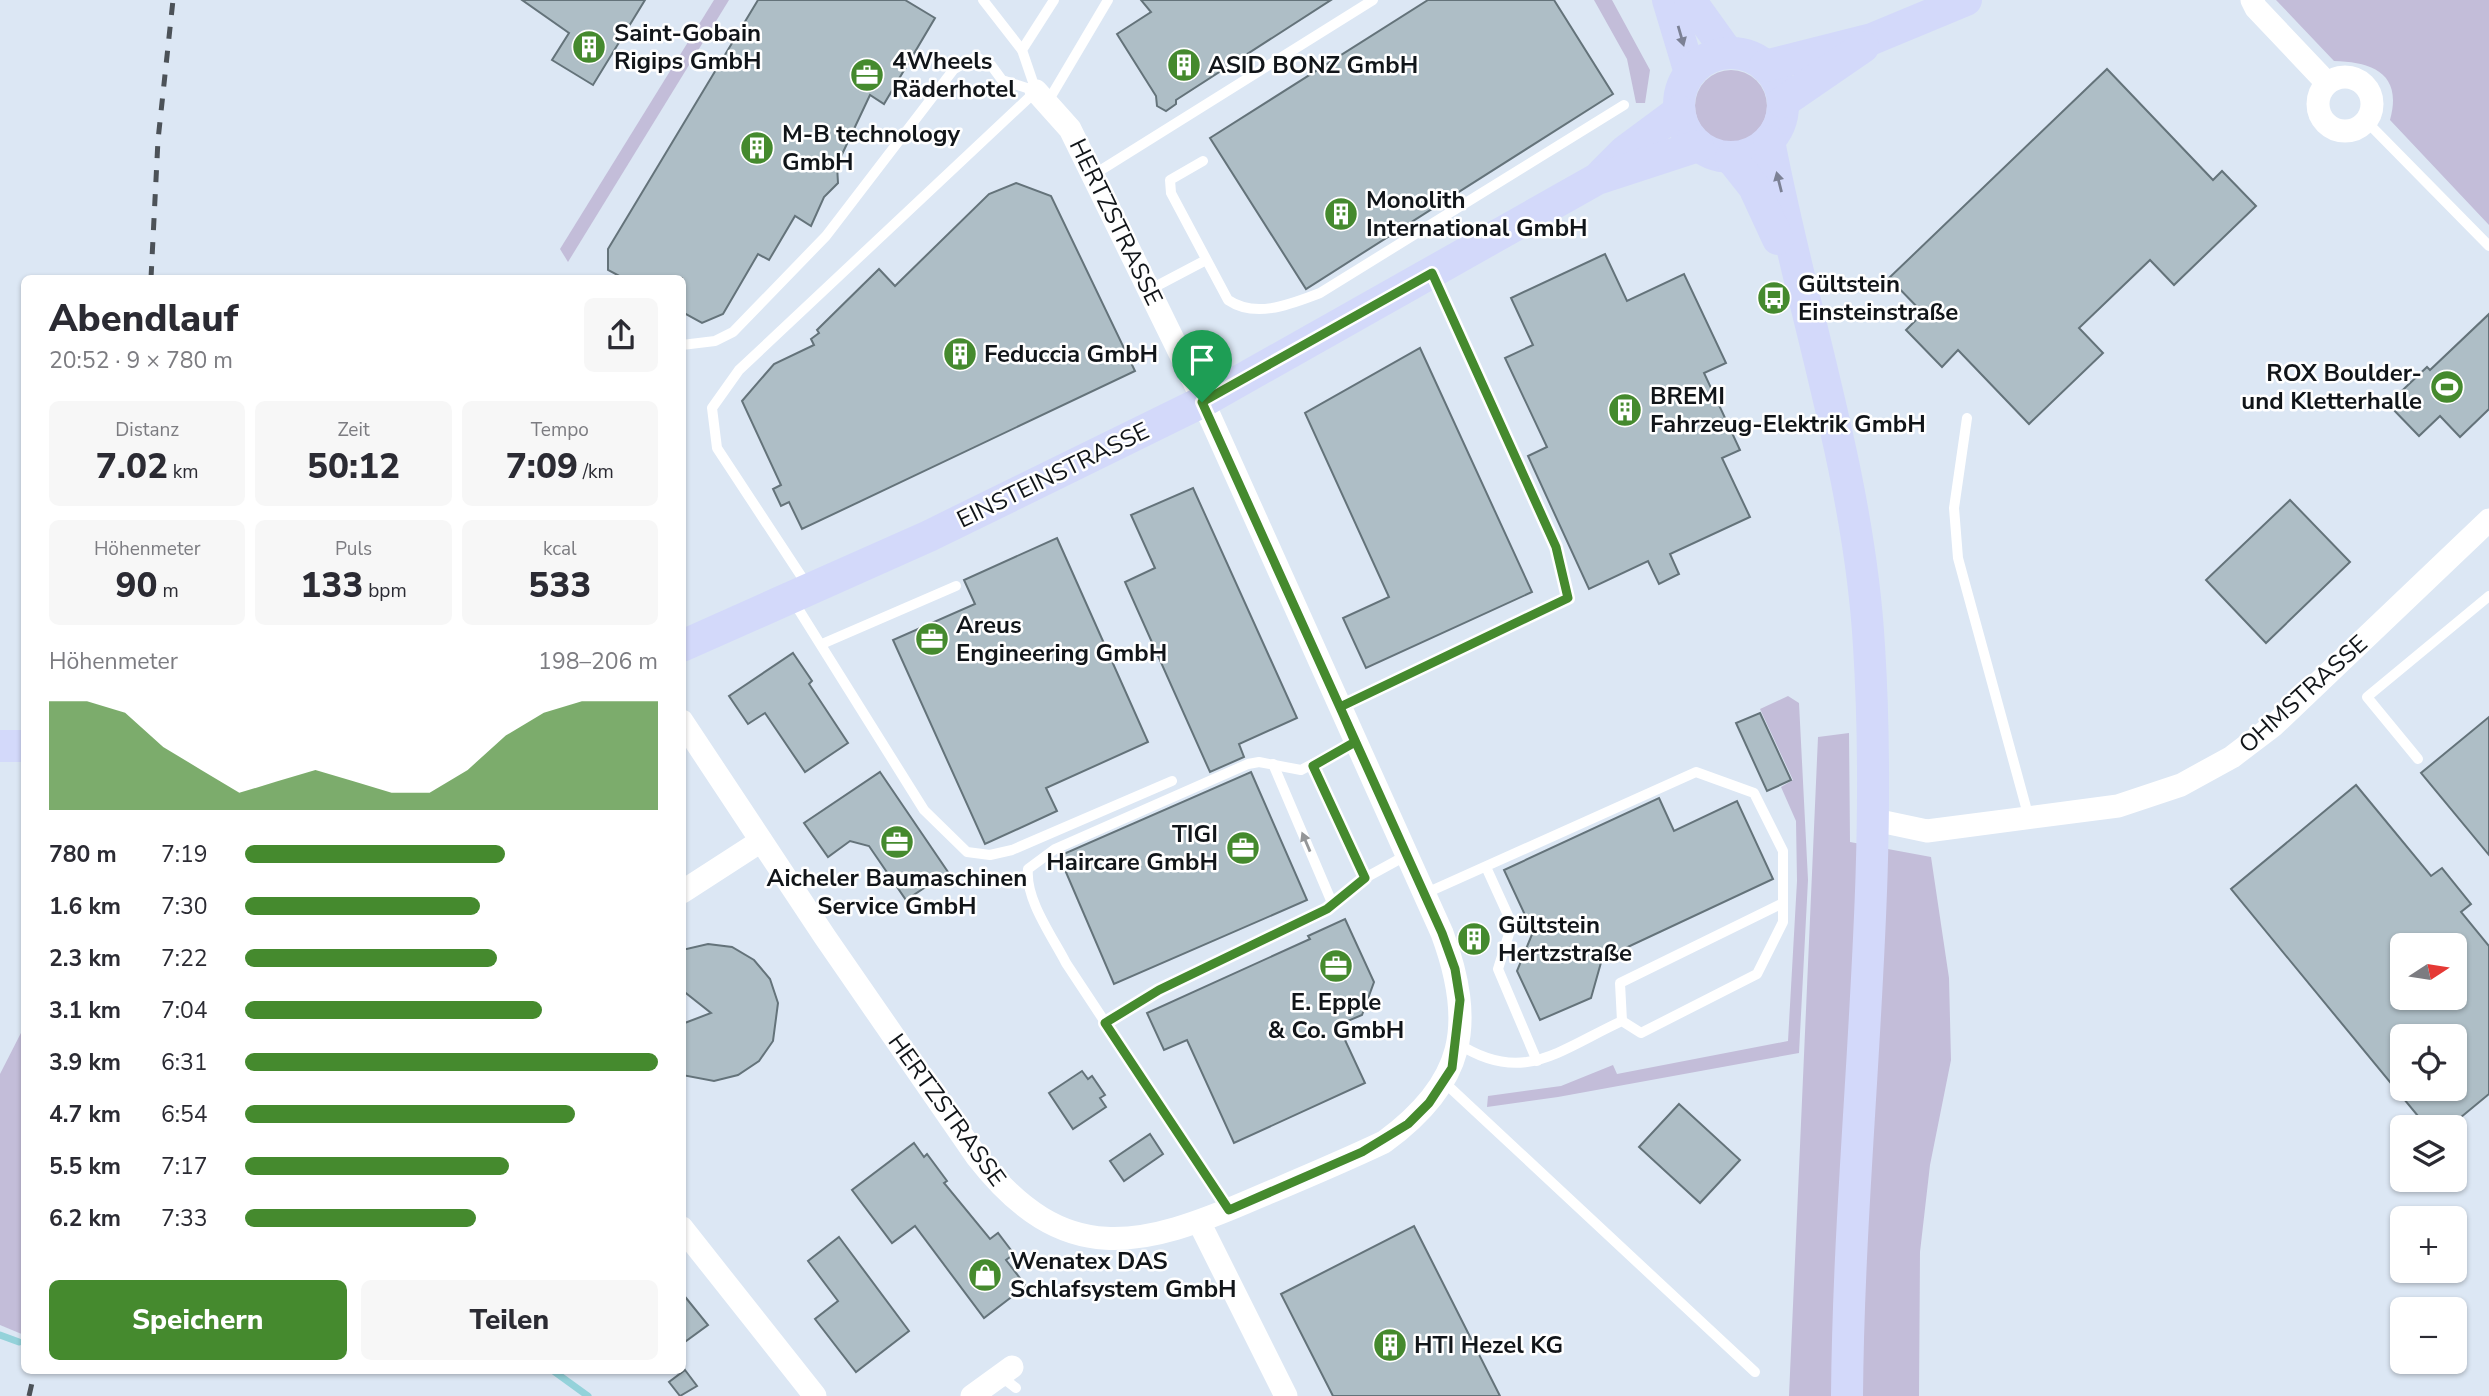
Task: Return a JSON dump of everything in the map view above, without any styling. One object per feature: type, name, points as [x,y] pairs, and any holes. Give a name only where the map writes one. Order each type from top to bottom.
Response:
[{"type":"street","points":[[1668,0],[1690,73]]},
{"type":"street","points":[[1690,0],[1728,53]]},
{"type":"street","points":[[1765,66],[1872,39],[1966,0]]},
{"type":"street","points":[[2252,0],[2256,8],[2328,83]]},
{"type":"street","points":[[1783,102],[1872,39]]},
{"type":"street","points":[[1728,53],[1748,56],[1765,66],[1778,82],[1783,102],[1781,123],[1769,141],[1752,153],[1731,158],[1714,155],[1698,146],[1685,130],[1679,111],[1681,91],[1690,73],[1707,59],[1728,53]]},
{"type":"street","points":[[2349,78],[2367,89],[2371,111],[2366,121],[2357,128],[2346,131],[2326,124],[2318,103],[2328,83],[2349,78]]},
{"type":"street","name":"HERTZSTRASSE","points":[[686,727],[978,1157],[1005,1191],[1023,1207],[1061,1227],[1101,1239],[1123,1240],[1160,1235],[1199,1222],[1384,1142],[1408,1124],[1445,1083],[1457,1043],[1460,1000],[1455,969],[1407,855],[1149,290],[1070,129],[1041,97]]},
{"type":"street","name":"EINSTEINSTRASSE","points":[[1597,179],[1625,151],[1679,111]]},
{"type":"street","points":[[1769,141],[1796,271],[1825,376],[1850,495],[1869,643],[1875,820],[1870,964],[1848,1309],[1847,1396]]},
{"type":"street","name":"EINSTEINSTRASSE","points":[[686,644],[929,536],[1202,402],[1597,179],[1698,146]]},
{"type":"street","points":[[1731,158],[1754,187],[1796,271]]},
{"type":"street","name":"OHMSTRASSE","points":[[1875,820],[1927,831],[2118,806],[2181,785],[2232,757],[2293,708],[2489,520]]},
{"type":"street","points":[[0,746],[21,746]]},
{"type":"street","points":[[686,889],[761,841]]},
{"type":"street","points":[[1199,1222],[1286,1396]]},
{"type":"street","points":[[686,1233],[815,1396]]},
{"type":"street","points":[[980,1390],[1014,1377]]},
{"type":"lane","points":[[983,0],[1022,50],[1041,97]]},
{"type":"lane","points":[[1022,50],[1054,0]]},
{"type":"lane","points":[[1108,0],[1041,97],[739,370],[712,408],[717,448],[799,593],[822,644],[923,810],[967,852],[990,855],[1012,850],[1172,782]]},
{"type":"lane","points":[[1093,175],[1373,0]]},
{"type":"lane","points":[[686,345],[715,341],[733,331],[826,236],[954,69],[976,57],[991,65],[1002,80],[1041,97]]},
{"type":"lane","points":[[1203,161],[1170,180],[1171,193],[1228,300],[1242,309],[1268,309],[1320,293],[1624,105]]},
{"type":"lane","points":[[2366,121],[2489,246]]},
{"type":"lane","points":[[1149,290],[1206,260]]},
{"type":"lane","points":[[1340,707],[1568,598],[1556,547],[1432,273]]},
{"type":"lane","points":[[1967,418],[1954,508],[1958,558],[2028,818]]},
{"type":"lane","points":[[822,644],[956,586]]},
{"type":"lane","points":[[2418,759],[2367,697],[2489,596]]},
{"type":"lane","points":[[1229,1210],[1105,1023],[1044,921],[1027,879],[1028,869],[1055,849],[1248,764],[1273,764],[1301,770],[1355,742]]},
{"type":"lane","points":[[1273,764],[1333,905]]},
{"type":"lane","points":[[1313,766],[1365,878]]},
{"type":"lane","points":[[1424,894],[1696,772],[1754,793],[1783,852],[1783,922],[1757,974],[1642,1033],[1622,1021]]},
{"type":"lane","points":[[1105,1023],[1159,990],[1333,905],[1365,878],[1407,855]]},
{"type":"lane","points":[[1486,867],[1512,924],[1498,969],[1537,1061]]},
{"type":"lane","points":[[1622,1021],[1620,983],[1783,903]]},
{"type":"lane","points":[[1457,1043],[1488,1061],[1516,1065],[1537,1061],[1622,1021]]},
{"type":"lane","points":[[1445,1083],[1755,1372]]},
{"type":"shaded area","points":[[714,0],[729,0],[568,262],[560,249]]},
{"type":"shaded area","points":[[1594,0],[1612,0],[1650,70],[1645,103],[1636,103],[1627,59]]},
{"type":"shaded area","points":[[2276,0],[2489,0],[2489,225],[2390,120],[2392,91],[2381,73],[2361,64],[2334,61]]},
{"type":"shaded area","points":[[1731,70],[1751,76],[1761,86],[1767,106],[1761,126],[1751,136],[1731,142],[1711,136],[1701,126],[1695,106],[1701,86],[1711,76]]},
{"type":"shaded area","points":[[1788,696],[1799,703],[1808,880],[1799,1053],[1558,1097],[1487,1107],[1488,1096],[1561,1086],[1613,1065],[1617,1074],[1788,1041],[1797,881],[1796,821],[1781,787],[1793,780],[1760,709]]},
{"type":"shaded area","points":[[1849,733],[1850,842],[1931,857],[1949,978],[1951,1060],[1930,1165],[1920,1252],[1919,1396],[1789,1396],[1818,737]]},
{"type":"shaded area","points":[[21,1033],[21,1334],[0,1325],[0,1074]]},
{"type":"building","name":"Saint-Gobain Rigips GmbH","points":[[522,0],[645,0],[593,85],[552,60],[569,33]]},
{"type":"building","name":"M-B technology GmbH","points":[[758,0],[905,0],[935,18],[884,104],[870,95],[837,165],[838,183],[824,197],[811,226],[795,216],[769,260],[758,254],[723,314],[702,323],[686,314],[686,275],[617,275],[608,270],[608,249]]},
{"type":"building","name":"ASID BONZ GmbH","points":[[1141,0],[1331,0],[1176,100],[1176,104],[1166,111],[1157,106],[1156,96],[1117,34],[1151,12]]},
{"type":"building","name":"Monolith International GmbH","points":[[1428,0],[1554,0],[1613,94],[1306,289],[1210,138]]},
{"type":"building","points":[[2107,69],[2213,180],[2222,171],[2256,206],[2174,285],[2150,260],[2079,328],[2103,353],[2029,424],[1958,350],[1942,367],[1906,330],[1923,313],[1889,278]]},
{"type":"building","name":"Feduccia GmbH","points":[[1016,183],[1051,196],[1135,371],[802,529],[789,502],[781,506],[773,489],[781,485],[742,401],[774,364],[814,345],[811,339],[819,333],[817,330],[879,269],[895,286],[989,194]]},
{"type":"building","name":"BREMI Fahrzeug-Elektrik GmbH","points":[[1605,254],[1627,301],[1684,274],[1726,363],[1704,373],[1740,450],[1722,458],[1750,517],[1670,554],[1679,574],[1659,584],[1648,561],[1589,589],[1528,456],[1547,447],[1505,358],[1533,345],[1511,298]]},
{"type":"building","name":"ROX Boulder- und Kletterhalle","points":[[2489,314],[2489,409],[2460,437],[2440,416],[2419,436],[2388,404],[2427,367],[2430,370]]},
{"type":"building","points":[[1420,348],[1532,592],[1366,668],[1343,618],[1389,597],[1305,413]]},
{"type":"building","points":[[1193,488],[1297,718],[1239,744],[1244,757],[1210,772],[1125,582],[1155,568],[1131,515]]},
{"type":"building","points":[[2290,500],[2350,562],[2266,643],[2206,580]]},
{"type":"building","points":[[1057,538],[1148,742],[1046,788],[1057,811],[985,844],[893,640],[975,604],[964,580]]},
{"type":"building","points":[[793,653],[812,681],[809,684],[848,743],[805,772],[765,713],[748,724],[729,696]]},
{"type":"building","points":[[1760,713],[1791,780],[1767,791],[1736,723]]},
{"type":"building","points":[[2489,717],[2489,855],[2421,773]]},
{"type":"building","points":[[880,772],[948,872],[906,900],[869,846],[850,841],[828,857],[804,823]]},
{"type":"building","points":[[1251,772],[1307,900],[1114,984],[1059,856]]},
{"type":"building","points":[[2356,785],[2431,876],[2442,868],[2471,904],[2461,912],[2489,946],[2489,1094],[2464,1115],[2417,1115],[2406,1101],[2467,1101],[2467,1024],[2390,1024],[2390,1082],[2231,889]]},
{"type":"building","points":[[1659,798],[1674,831],[1737,801],[1773,879],[1602,959],[1591,998],[1540,1020],[1517,971],[1533,932],[1504,870]]},
{"type":"building","points":[[1345,919],[1374,982],[1362,1015],[1338,1025],[1365,1083],[1234,1143],[1187,1040],[1164,1050],[1147,1013],[1310,939],[1308,936]]},
{"type":"building","points":[[708,944],[732,947],[754,960],[770,979],[778,1003],[773,1041],[759,1061],[738,1075],[714,1081],[686,1076],[686,1022],[711,1013],[686,993],[686,949]]},
{"type":"building","points":[[1082,1071],[1088,1079],[1092,1076],[1105,1095],[1100,1098],[1106,1107],[1073,1129],[1049,1093]]},
{"type":"building","points":[[1679,1104],[1740,1160],[1700,1203],[1639,1147]]},
{"type":"building","points":[[1150,1134],[1163,1154],[1124,1181],[1110,1161]]},
{"type":"building","points":[[914,1143],[924,1157],[927,1154],[947,1181],[944,1183],[990,1239],[998,1233],[1014,1254],[1006,1260],[1026,1286],[984,1318],[915,1226],[892,1243],[852,1190]]},
{"type":"building","name":"HTI Hezel KG","points":[[1414,1226],[1500,1396],[1333,1396],[1281,1294]]},
{"type":"building","points":[[839,1237],[909,1331],[856,1372],[815,1319],[838,1301],[808,1261]]},
{"type":"building","points":[[686,1298],[708,1325],[686,1341]]},
{"type":"building","points":[[686,1371],[697,1386],[680,1396],[669,1382],[680,1374],[686,1374]]},
{"type":"waterway","points":[[0,1335],[19,1342]]},
{"type":"waterway","points":[[558,1374],[588,1396]]},
{"type":"railway","points":[[151,275],[158,140],[173,0]]},
{"type":"railway","points":[[29,1396],[34,1374]]},
{"type":"place","name":"Saint-Gobain Rigips GmbH","points":[[589,47]]},
{"type":"place","name":"ASID BONZ GmbH","points":[[1184,65]]},
{"type":"place","name":"4Wheels Räderhotel","points":[[867,75]]},
{"type":"place","name":"M-B technology GmbH","points":[[757,148]]},
{"type":"place","name":"Monolith International GmbH","points":[[1341,214]]},
{"type":"place","name":"Gültstein Einsteinstraße","points":[[1774,298]]},
{"type":"place","name":"Feduccia GmbH","points":[[960,354]]},
{"type":"place","name":"ROX Boulder- und Kletterhalle","points":[[2447,387]]},
{"type":"place","name":"BREMI Fahrzeug-Elektrik GmbH","points":[[1625,410]]},
{"type":"place","name":"Areus Engineering GmbH","points":[[932,639]]},
{"type":"place","name":"Aicheler Baumaschinen Service GmbH","points":[[897,842]]},
{"type":"place","name":"TIGI Haircare GmbH","points":[[1243,848]]},
{"type":"place","name":"Gültstein Hertzstraße","points":[[1474,939]]},
{"type":"place","name":"E. Epple & Co. GmbH","points":[[1336,966]]},
{"type":"place","name":"Wenatex DAS Schlafsystem GmbH","points":[[985,1275]]},
{"type":"place","name":"HTI Hezel KG","points":[[1390,1345]]},
{"type":"route","points":[[1202,402],[1355,742],[1442,933],[1455,969],[1460,1000],[1452,1068],[1445,1083],[1408,1124],[1384,1142],[1229,1210],[1219,1190],[1105,1023],[1159,990],[1327,909],[1360,885],[1365,878],[1313,766],[1355,742],[1340,707],[1568,598],[1556,547],[1432,273],[1202,402]]}]
